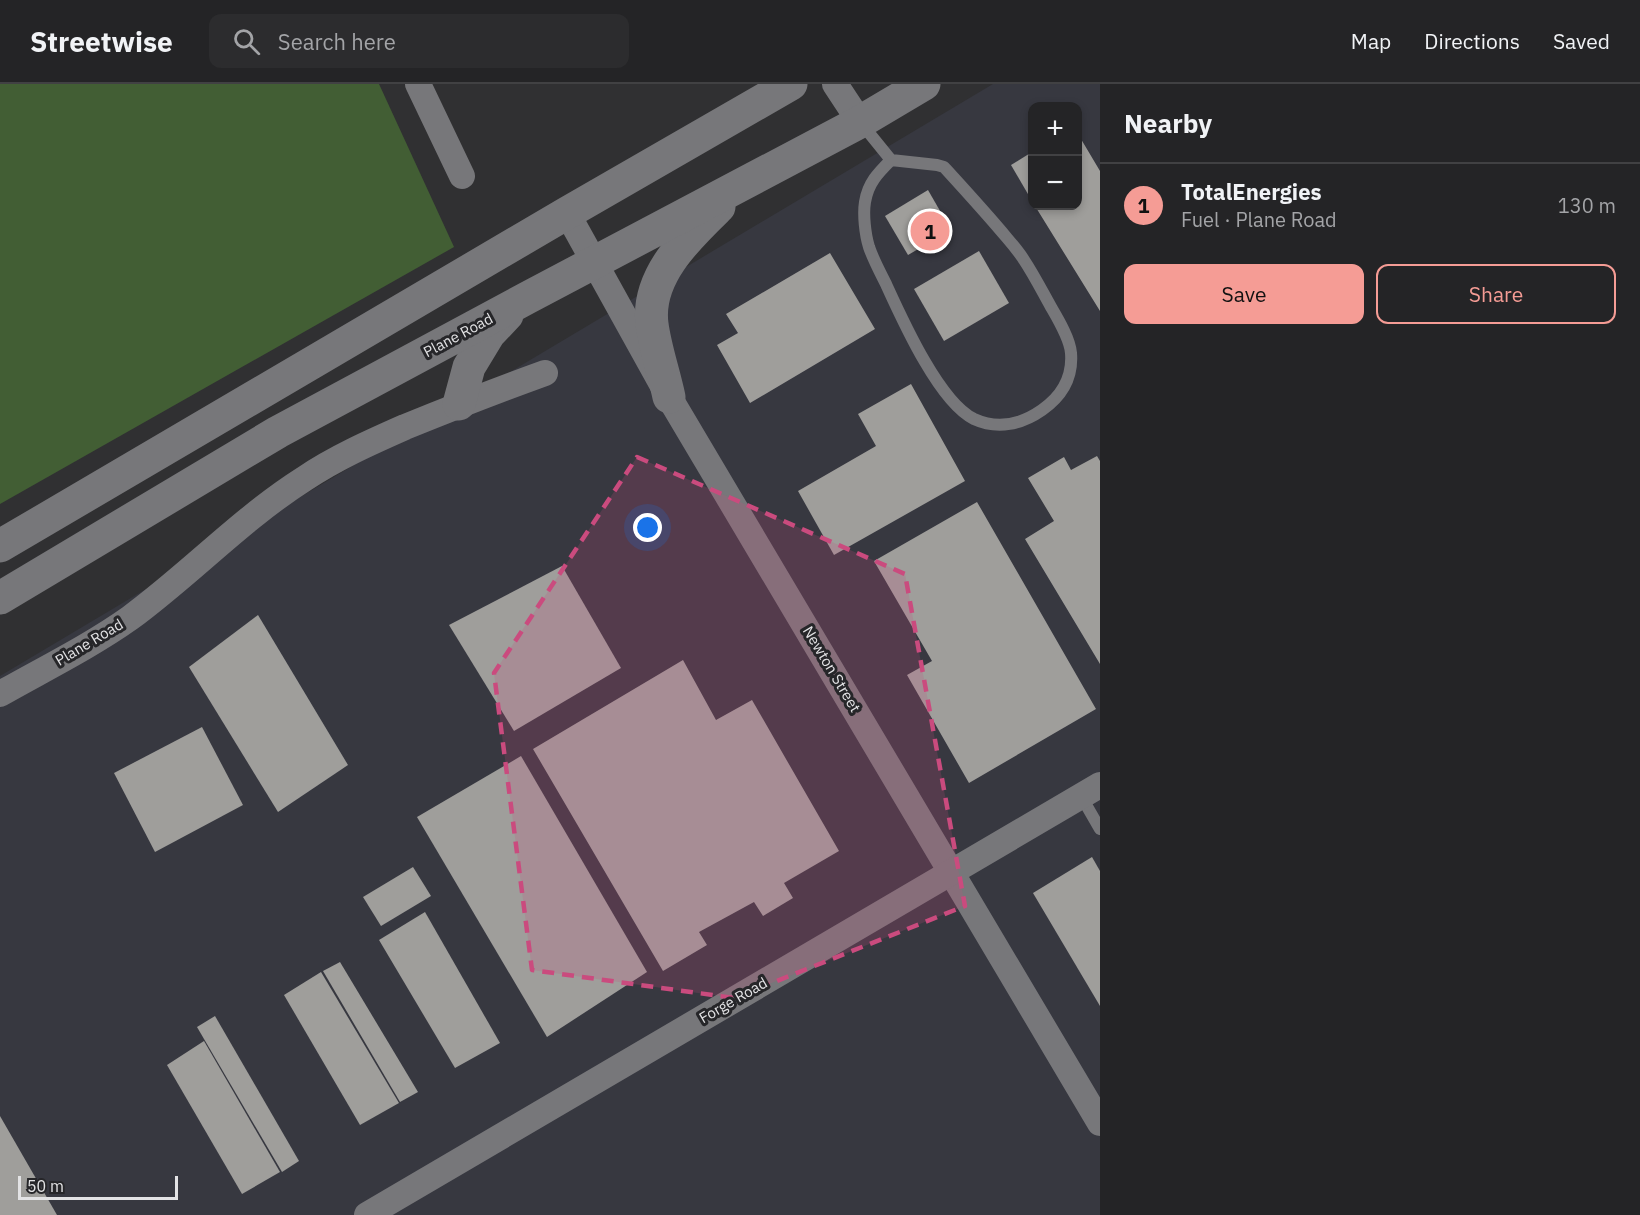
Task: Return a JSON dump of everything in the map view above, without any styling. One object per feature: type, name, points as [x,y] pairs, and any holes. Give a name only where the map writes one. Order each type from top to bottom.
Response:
[{"type":"main road","points":[[0,546],[791,84]]},
{"type":"main road","name":"Plane Road","points":[[0,598],[278,432],[860,123],[924,84]]},
{"type":"main road","points":[[669,397],[652,322],[653,296],[669,262],[696,229],[747,181]]},
{"type":"main road","points":[[459,404],[469,367],[477,352],[489,334],[527,298]]},
{"type":"street","points":[[418,84],[462,176]]},
{"type":"street","points":[[835,84],[860,123]]},
{"type":"street","name":"Newton Street","points":[[567,213],[669,397],[1100,1123]]},
{"type":"street","name":"Plane Road","points":[[0,694],[89,645],[128,618],[183,576],[262,508],[305,478],[364,445],[459,404],[545,373]]},
{"type":"street","name":"Forge Road","points":[[367,1215],[1090,791]]},
{"type":"lane","points":[[860,123],[891,160],[944,167],[1024,259],[1059,322],[1071,351],[1071,372],[1064,389],[1055,401],[1029,419],[1006,425],[984,423],[972,418],[945,393],[928,368],[868,245],[864,203],[868,188],[874,177],[891,160]]},
{"type":"lane","points":[[1090,791],[1100,829]]},
{"type":"highlighted area","points":[[637,457],[905,574],[965,906],[734,998],[532,970],[494,673]]},
{"type":"shaded area","points":[[993,84],[1100,84],[1100,1215],[0,1215],[0,676]]},
{"type":"green space","points":[[0,84],[379,84],[454,247],[0,504]]},
{"type":"building","points":[[1082,141],[1100,171],[1100,311],[1037,210],[1082,210]]},
{"type":"building","points":[[1028,154],[1028,194],[1011,165]]},
{"type":"building","points":[[928,190],[951,230],[908,255],[885,216]]},
{"type":"building","points":[[979,251],[1009,303],[944,341],[914,289]]},
{"type":"building","points":[[830,253],[875,329],[750,403],[717,345],[738,333],[726,314]]},
{"type":"building","points":[[911,384],[965,481],[834,555],[798,491],[876,446],[858,414]]},
{"type":"building","points":[[1097,456],[1100,461],[1100,664],[1025,539],[1054,521],[1028,478],[1064,457],[1071,470]]},
{"type":"building","points":[[977,502],[1096,709],[969,783],[907,675],[932,661],[874,561]]},
{"type":"building","points":[[562,566],[621,668],[514,731],[449,625]]},
{"type":"building","points":[[258,615],[348,765],[278,812],[189,667]]},
{"type":"building","points":[[683,660],[716,720],[752,700],[839,851],[784,883],[793,898],[763,916],[754,902],[699,932],[707,945],[663,971],[533,749]]},
{"type":"building","points":[[202,727],[243,805],[155,852],[114,773]]},
{"type":"building","points":[[521,756],[647,972],[547,1037],[417,817]]},
{"type":"building","points":[[1092,857],[1100,871],[1100,1006],[1033,893]]},
{"type":"building","points":[[413,867],[431,896],[381,926],[363,897]]},
{"type":"building","points":[[425,912],[500,1043],[455,1068],[379,940]]},
{"type":"building","points":[[340,962],[418,1092],[400,1102],[323,971]]},
{"type":"building","points":[[321,972],[399,1103],[360,1125],[284,995]]},
{"type":"building","points":[[215,1016],[299,1161],[282,1172],[197,1027]]},
{"type":"building","points":[[204,1041],[280,1172],[242,1194],[167,1065]]},
{"type":"building","points":[[0,1116],[57,1215],[0,1215]]},
{"type":"place","name":"TotalEnergies","points":[[930,231]]}]
